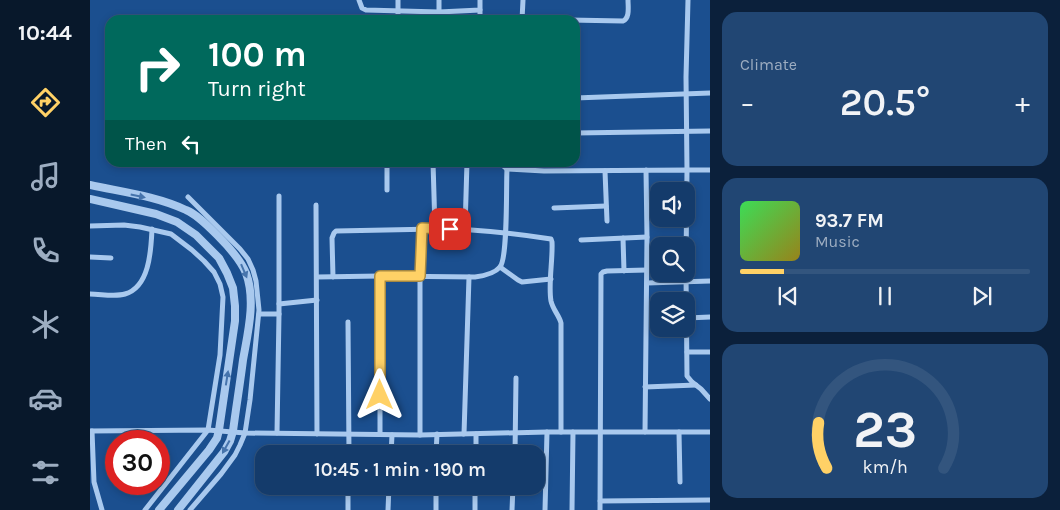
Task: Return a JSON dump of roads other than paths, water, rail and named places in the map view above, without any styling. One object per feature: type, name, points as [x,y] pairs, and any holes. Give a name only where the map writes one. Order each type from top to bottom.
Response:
[{"type":"street","points":[[359,0],[362,8],[366,10],[439,12],[480,10]]},
{"type":"street","points":[[398,0],[398,15]]},
{"type":"street","points":[[439,0],[439,12]]},
{"type":"street","points":[[480,0],[480,15]]},
{"type":"street","points":[[522,15],[523,0]]},
{"type":"street","points":[[580,20],[626,20],[628,16],[628,0]]},
{"type":"street","points":[[686,237],[688,0]]},
{"type":"street","points":[[580,98],[710,93]]},
{"type":"street","points":[[580,133],[710,131]]},
{"type":"street","points":[[387,167],[387,190]]},
{"type":"street","points":[[433,167],[435,228]]},
{"type":"street","points":[[465,229],[466,167]]},
{"type":"street","points":[[316,277],[469,277],[490,273],[500,267],[504,258],[506,169],[605,172],[710,170]]},
{"type":"street","points":[[645,432],[646,170]]},
{"type":"street","points":[[605,172],[607,221]]},
{"type":"street","points":[[90,185],[159,200],[188,210],[208,226],[229,248],[246,273],[250,304],[233,432],[224,452],[178,510]]},
{"type":"street","points":[[277,433],[279,196]]},
{"type":"street","points":[[188,197],[248,259],[256,281],[259,314],[245,433],[234,455],[190,510]]},
{"type":"street","points":[[90,199],[156,214],[177,222],[196,235],[219,258],[232,288],[235,321],[217,438],[159,510]]},
{"type":"street","points":[[316,205],[317,434]]},
{"type":"street","points":[[554,208],[606,206]]},
{"type":"street","points":[[90,226],[124,225],[171,234],[192,250],[214,272],[223,296],[220,355],[208,430],[144,510]]},
{"type":"street","points":[[420,435],[420,276],[422,228]]},
{"type":"street","points":[[333,277],[332,238],[336,231],[422,228],[465,229],[551,239],[551,303],[561,323],[561,432]]},
{"type":"street","points":[[90,294],[122,294],[132,291],[138,286],[148,268],[152,229]]},
{"type":"street","points":[[581,240],[647,237]]},
{"type":"street","points":[[622,238],[624,271]]},
{"type":"street","points":[[90,257],[111,258]]},
{"type":"street","points":[[500,267],[522,282],[551,279]]},
{"type":"street","points":[[600,510],[601,274],[607,271],[647,270]]},
{"type":"street","points":[[380,276],[380,434]]},
{"type":"street","points":[[464,434],[469,277]]},
{"type":"street","points":[[695,281],[710,281]]},
{"type":"street","points":[[646,283],[666,282]]},
{"type":"street","points":[[279,304],[317,300]]},
{"type":"street","points":[[259,314],[279,314]]},
{"type":"street","points":[[695,318],[710,317]]},
{"type":"street","points":[[348,322],[348,445]]},
{"type":"street","points":[[687,337],[687,376],[710,399]]},
{"type":"street","points":[[687,352],[710,352]]},
{"type":"street","points":[[515,445],[516,378]]},
{"type":"street","points":[[645,387],[710,388]]},
{"type":"street","points":[[102,510],[94,482],[91,431],[219,430],[245,433],[392,435],[547,432],[710,432]]},
{"type":"street","points":[[545,510],[547,432]]},
{"type":"street","points":[[572,510],[573,432]]},
{"type":"street","points":[[678,432],[680,482]]},
{"type":"street","points":[[436,434],[436,445]]},
{"type":"street","points":[[476,434],[476,445]]},
{"type":"street","points":[[391,445],[392,435]]},
{"type":"street","points":[[348,495],[348,510]]},
{"type":"street","points":[[388,510],[389,495]]},
{"type":"street","points":[[436,495],[436,510]]},
{"type":"street","points":[[475,495],[475,510]]},
{"type":"street","points":[[512,510],[513,495]]},
{"type":"street","points":[[600,502],[710,500]]}]
